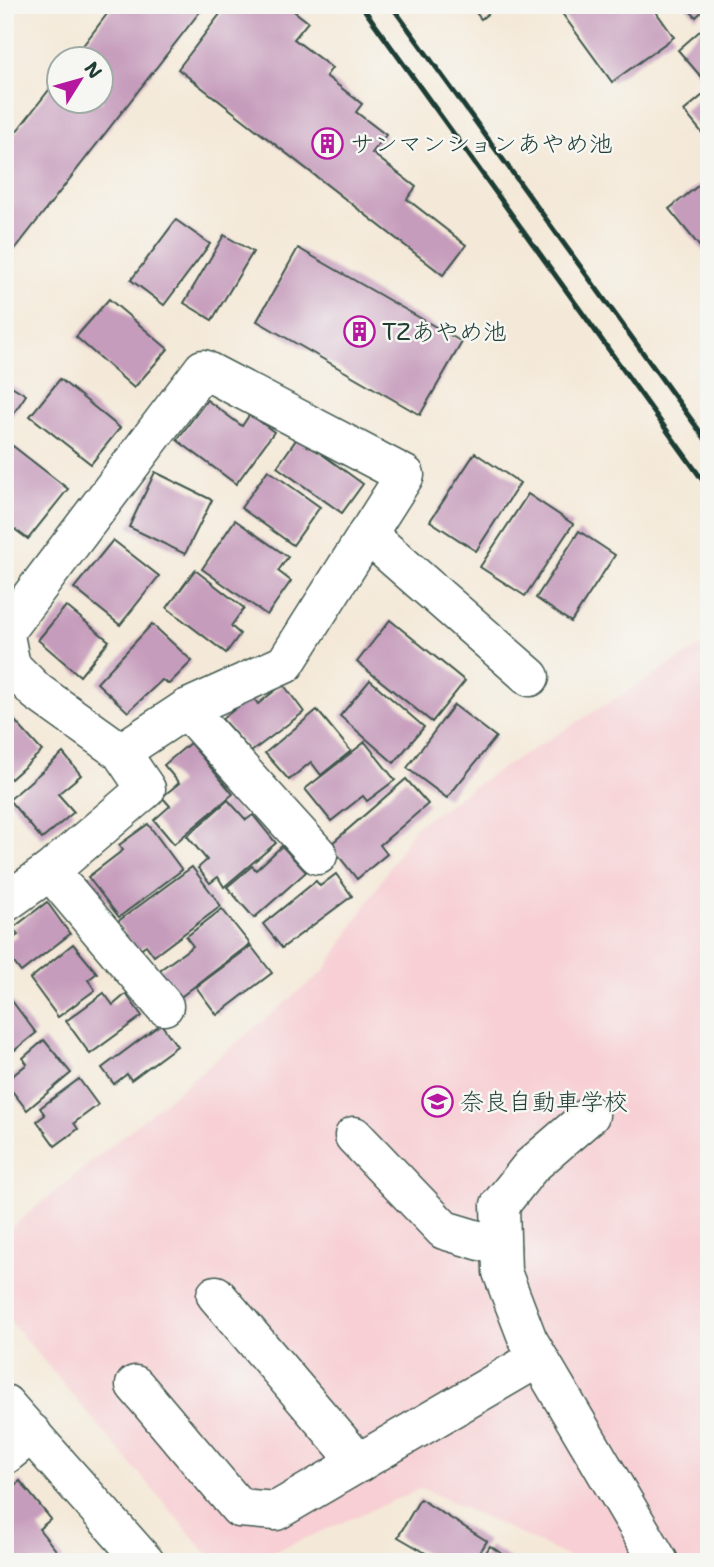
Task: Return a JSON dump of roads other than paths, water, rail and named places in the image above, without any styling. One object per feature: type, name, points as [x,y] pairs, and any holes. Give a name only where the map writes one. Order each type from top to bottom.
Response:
[{"type":"street","points":[[5,904],[50,871],[146,789],[121,752],[37,692],[10,666],[5,633],[203,369],[405,475],[285,664],[186,709],[121,752]]},
{"type":"street","points":[[367,534],[530,677]]},
{"type":"street","points":[[186,709],[318,855]]},
{"type":"street","points":[[50,871],[164,1006]]},
{"type":"street","points":[[590,1115],[531,1166],[500,1205],[502,1272],[528,1340],[659,1562]]},
{"type":"street","points":[[354,1136],[444,1230],[501,1247]]},
{"type":"street","points":[[216,1295],[359,1463]]},
{"type":"street","points":[[135,1385],[239,1508],[276,1511],[538,1357]]},
{"type":"street","points":[[5,1404],[18,1444],[145,1562]]},
{"type":"railway","points":[[361,5],[709,489]]},
{"type":"railway","points":[[391,5],[709,444]]},
{"type":"place","name":"サンマンションあやめ池","points":[[327,144]]},
{"type":"place","name":"TZあやめ池","points":[[359,332]]},
{"type":"place","name":"奈良自動車学校","points":[[437,1102]]}]
